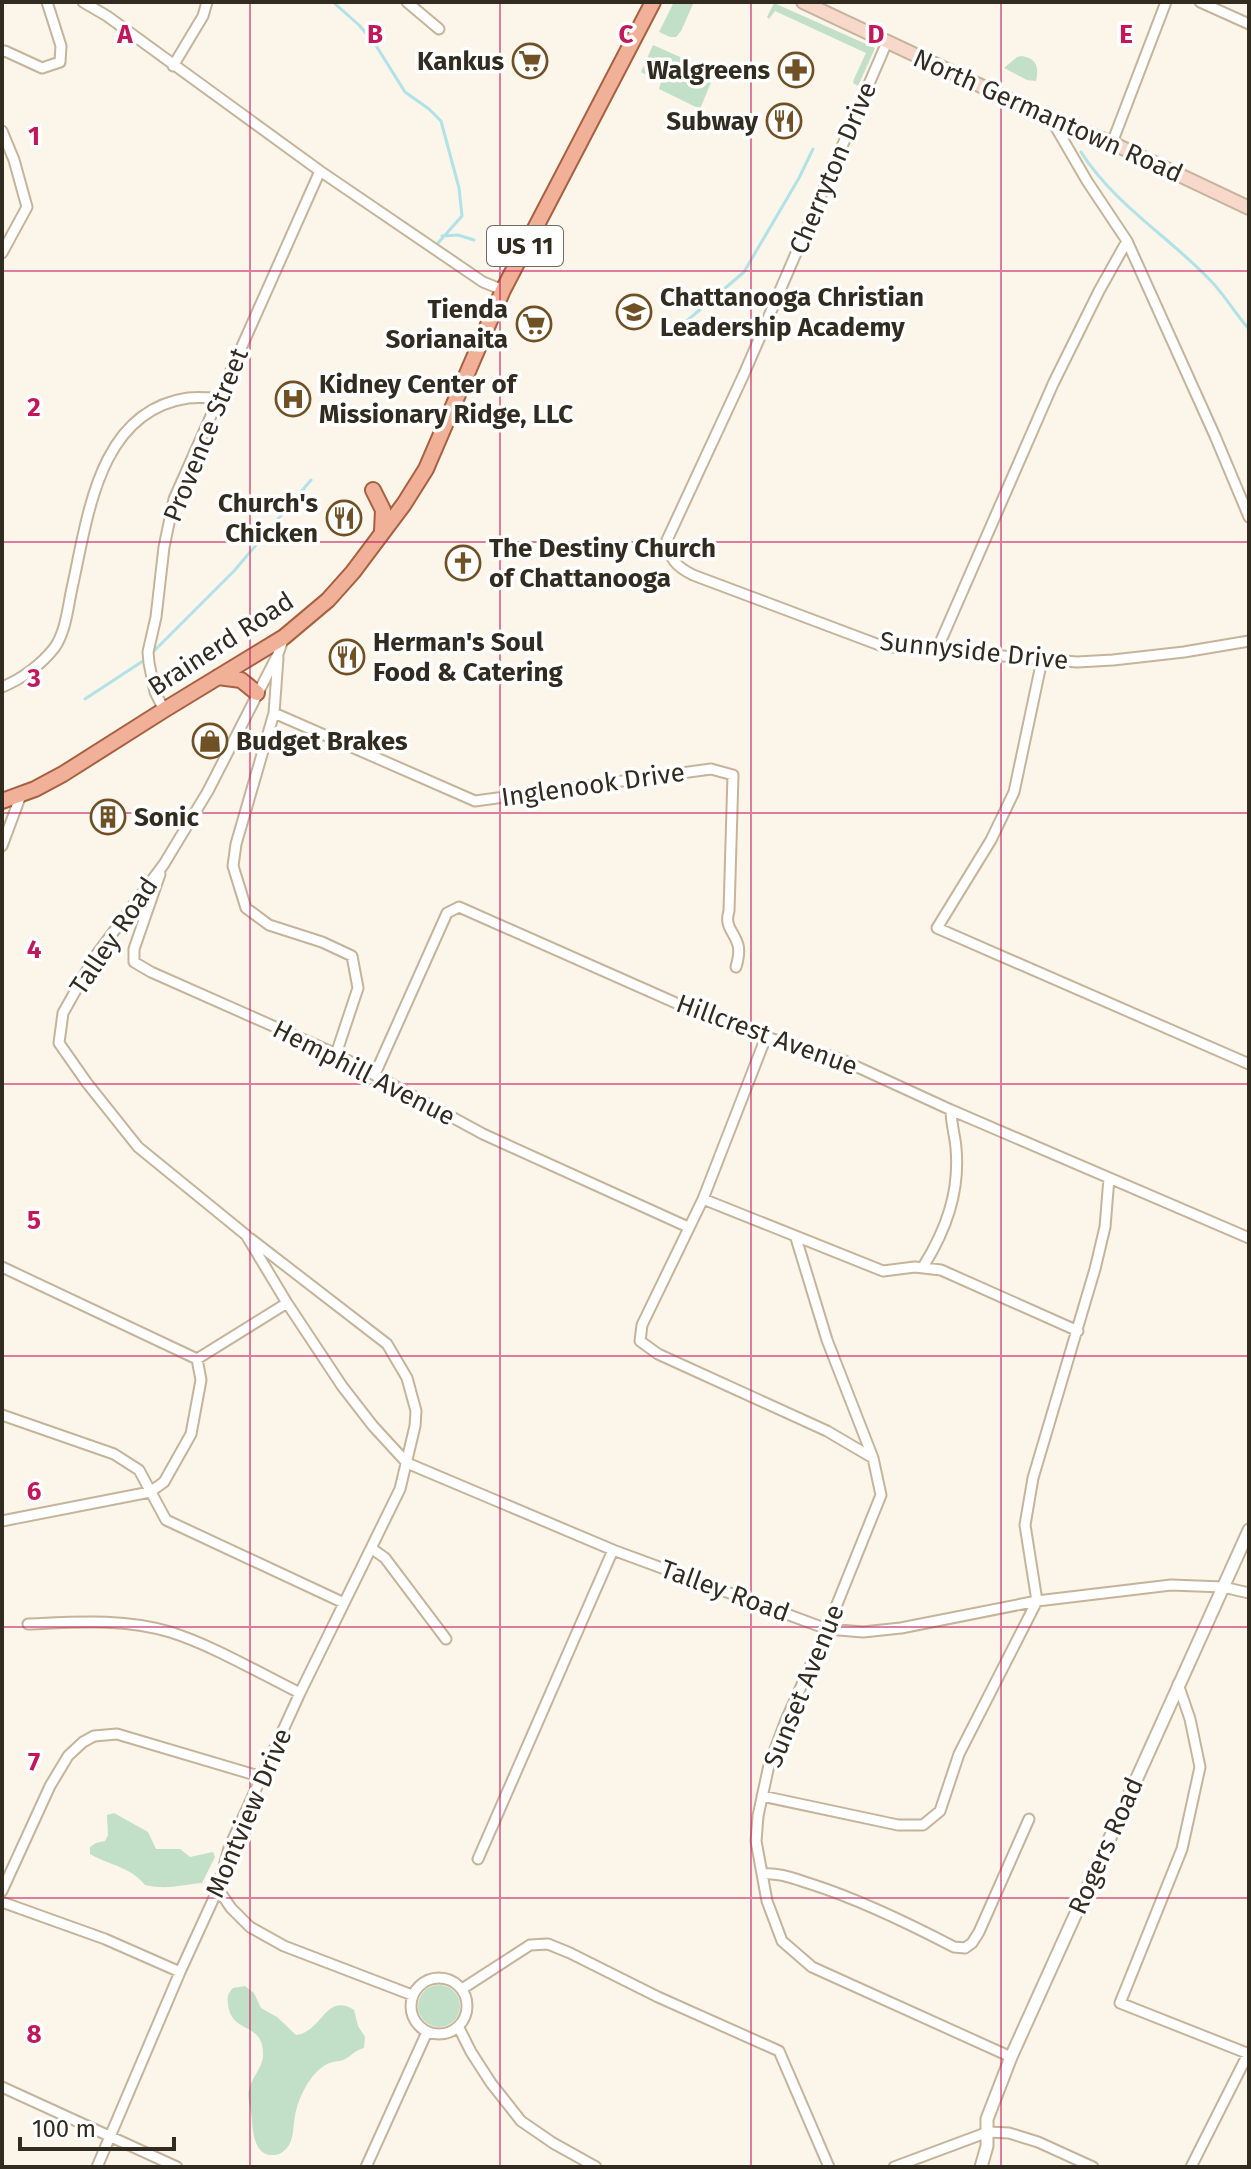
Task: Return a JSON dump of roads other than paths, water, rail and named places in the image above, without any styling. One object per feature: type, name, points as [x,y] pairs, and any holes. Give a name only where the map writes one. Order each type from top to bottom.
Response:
[{"type":"main road","name":"Brainerd Road","points":[[2,801],[63,774],[284,637],[340,586],[382,534],[426,469],[503,290],[653,2]]},
{"type":"main road","name":"North Germantown Road","points":[[803,2],[1249,208]]},
{"type":"main road","points":[[373,490],[383,510],[382,534]]},
{"type":"main road","points":[[217,677],[241,680],[257,693]]},
{"type":"street","points":[[2,52],[42,68],[60,62],[61,46],[47,2]]},
{"type":"street","points":[[83,2],[107,16],[320,171],[483,282],[503,290]]},
{"type":"street","points":[[173,66],[203,16],[207,2]]},
{"type":"street","points":[[407,2],[439,29]]},
{"type":"street","points":[[1112,143],[1166,2]]},
{"type":"street","points":[[1200,2],[1249,24]]},
{"type":"street","name":"Cherryton Drive","points":[[670,557],[667,540],[744,374],[887,42]]},
{"type":"street","points":[[1051,119],[1127,241],[1249,517]]},
{"type":"street","points":[[2,131],[27,207],[2,253]]},
{"type":"street","name":"Provence Street","points":[[164,710],[155,692],[148,658],[174,499],[320,171]]},
{"type":"street","points":[[936,652],[1053,384],[1127,241]]},
{"type":"street","points":[[2,687],[26,675],[56,646],[67,611],[91,500],[105,460],[127,431],[147,412],[190,398],[218,398]]},
{"type":"street","name":"Sunnyside Drive","points":[[670,557],[678,568],[693,575],[882,646],[1077,662],[1249,641]]},
{"type":"street","name":"Talley Road","points":[[284,637],[208,791],[164,864],[94,958],[63,1013],[59,1043],[138,1147],[387,1344],[407,1378],[416,1411],[407,1463]]},
{"type":"street","points":[[278,654],[274,713],[236,844],[233,866],[246,908],[269,925],[322,942],[352,956],[358,988],[336,1054]]},
{"type":"street","points":[[1042,660],[1014,792],[991,840],[937,928],[1249,1064]]},
{"type":"street","name":"Inglenook Drive","points":[[274,713],[475,801],[711,769],[733,775],[727,920],[739,947],[736,967]]},
{"type":"street","points":[[2,846],[21,795]]},
{"type":"street","name":"Hemphill Avenue","points":[[164,864],[134,949],[134,962],[336,1054],[483,1134],[688,1227]]},
{"type":"street","name":"Hillcrest Avenue","points":[[375,1074],[447,913],[459,907],[703,1015],[840,1059],[1249,1238]]},
{"type":"street","points":[[766,1037],[703,1199],[642,1325],[640,1341],[658,1354],[827,1431],[873,1458]]},
{"type":"street","points":[[923,1267],[946,1226],[955,1195],[956,1146],[951,1110]]},
{"type":"street","points":[[762,1796],[898,1825],[923,1825],[940,1811],[959,1754],[1037,1601],[1025,1525],[1033,1478],[1078,1331],[1105,1227],[1109,1178]]},
{"type":"street","points":[[703,1199],[883,1271],[923,1267],[941,1270],[1078,1331]]},
{"type":"street","name":"Talley Road","points":[[246,1235],[342,1386],[407,1463],[613,1550],[827,1629],[863,1632],[901,1628],[1037,1601],[1171,1585],[1223,1587],[1249,1593]]},
{"type":"street","name":"Sunset Avenue","points":[[796,1238],[827,1340],[873,1458],[881,1495],[769,1765],[756,1841],[767,1901],[782,1941],[812,1967],[1011,2057]]},
{"type":"street","points":[[2,1267],[197,1359]]},
{"type":"street","points":[[197,1359],[287,1303]]},
{"type":"street","points":[[2,1521],[150,1492],[164,1482],[191,1434],[201,1380],[197,1359]]},
{"type":"street","points":[[2,1415],[114,1454],[139,1470],[166,1520],[344,1603]]},
{"type":"street","name":"Montview Drive","points":[[97,2167],[218,1889],[229,1848],[300,1693],[400,1489],[407,1463]]},
{"type":"street","name":"Rogers Road","points":[[981,2167],[987,2146],[987,2119],[1011,2057],[1249,1530]]},
{"type":"street","points":[[371,1548],[385,1558],[446,1639]]},
{"type":"street","points":[[478,1859],[613,1550]]},
{"type":"street","points":[[28,1624],[99,1621],[171,1632],[300,1693]]},
{"type":"street","points":[[1178,1684],[1190,1719],[1200,1767],[1182,1849],[1120,2003],[1249,2054],[1191,2167]]},
{"type":"street","points":[[2,1891],[50,1786],[68,1756],[94,1736],[117,1734],[262,1777]]},
{"type":"street","points":[[762,1874],[771,1873],[840,1893],[954,1947],[965,1948],[979,1932],[1029,1819]]},
{"type":"street","points":[[218,1889],[250,1927],[284,1946],[412,1995]]},
{"type":"street","points":[[2,1902],[105,1939],[180,1972]]},
{"type":"street","points":[[462,1989],[530,1945],[548,1944],[779,2051],[829,2167]]},
{"type":"street","points":[[440,1977],[462,1989],[467,2011],[459,2028],[435,2035],[418,2026],[410,2006],[416,1989],[428,1980],[440,1977]]},
{"type":"street","points":[[459,2028],[491,2083],[521,2121],[596,2167]]},
{"type":"street","points":[[366,2167],[427,2032]]},
{"type":"street","points":[[2,2087],[177,2167]]},
{"type":"street","points":[[894,2167],[988,2132],[1009,2133],[1038,2142],[1093,2167]]},
{"type":"waterway","points":[[333,2],[375,44],[405,92],[441,121],[459,188],[462,216],[438,243]]},
{"type":"waterway","points":[[668,337],[744,272],[813,149]]},
{"type":"waterway","points":[[1081,152],[1125,204],[1210,280],[1249,329]]},
{"type":"waterway","points":[[442,236],[458,235],[474,240]]},
{"type":"waterway","points":[[151,654],[234,571],[311,480]]},
{"type":"waterway","points":[[85,699],[146,659]]},
{"type":"place","name":"Kankus","points":[[530,61]]},
{"type":"place","name":"Walgreens","points":[[796,70]]},
{"type":"place","name":"Subway","points":[[784,121]]},
{"type":"place","name":"Chattanooga Christian Leadership Academy","points":[[634,312]]},
{"type":"place","name":"Tienda Sorianaita","points":[[534,324]]},
{"type":"place","name":"Kidney Center of Missionary Ridge, LLC","points":[[293,399]]},
{"type":"place","name":"Church's Chicken","points":[[344,518]]},
{"type":"place","name":"The Destiny Church of Chattanooga","points":[[463,563]]},
{"type":"place","name":"Herman's Soul Food & Catering","points":[[347,657]]},
{"type":"place","name":"Budget Brakes","points":[[210,741]]},
{"type":"place","name":"Sonic","points":[[108,817]]}]
